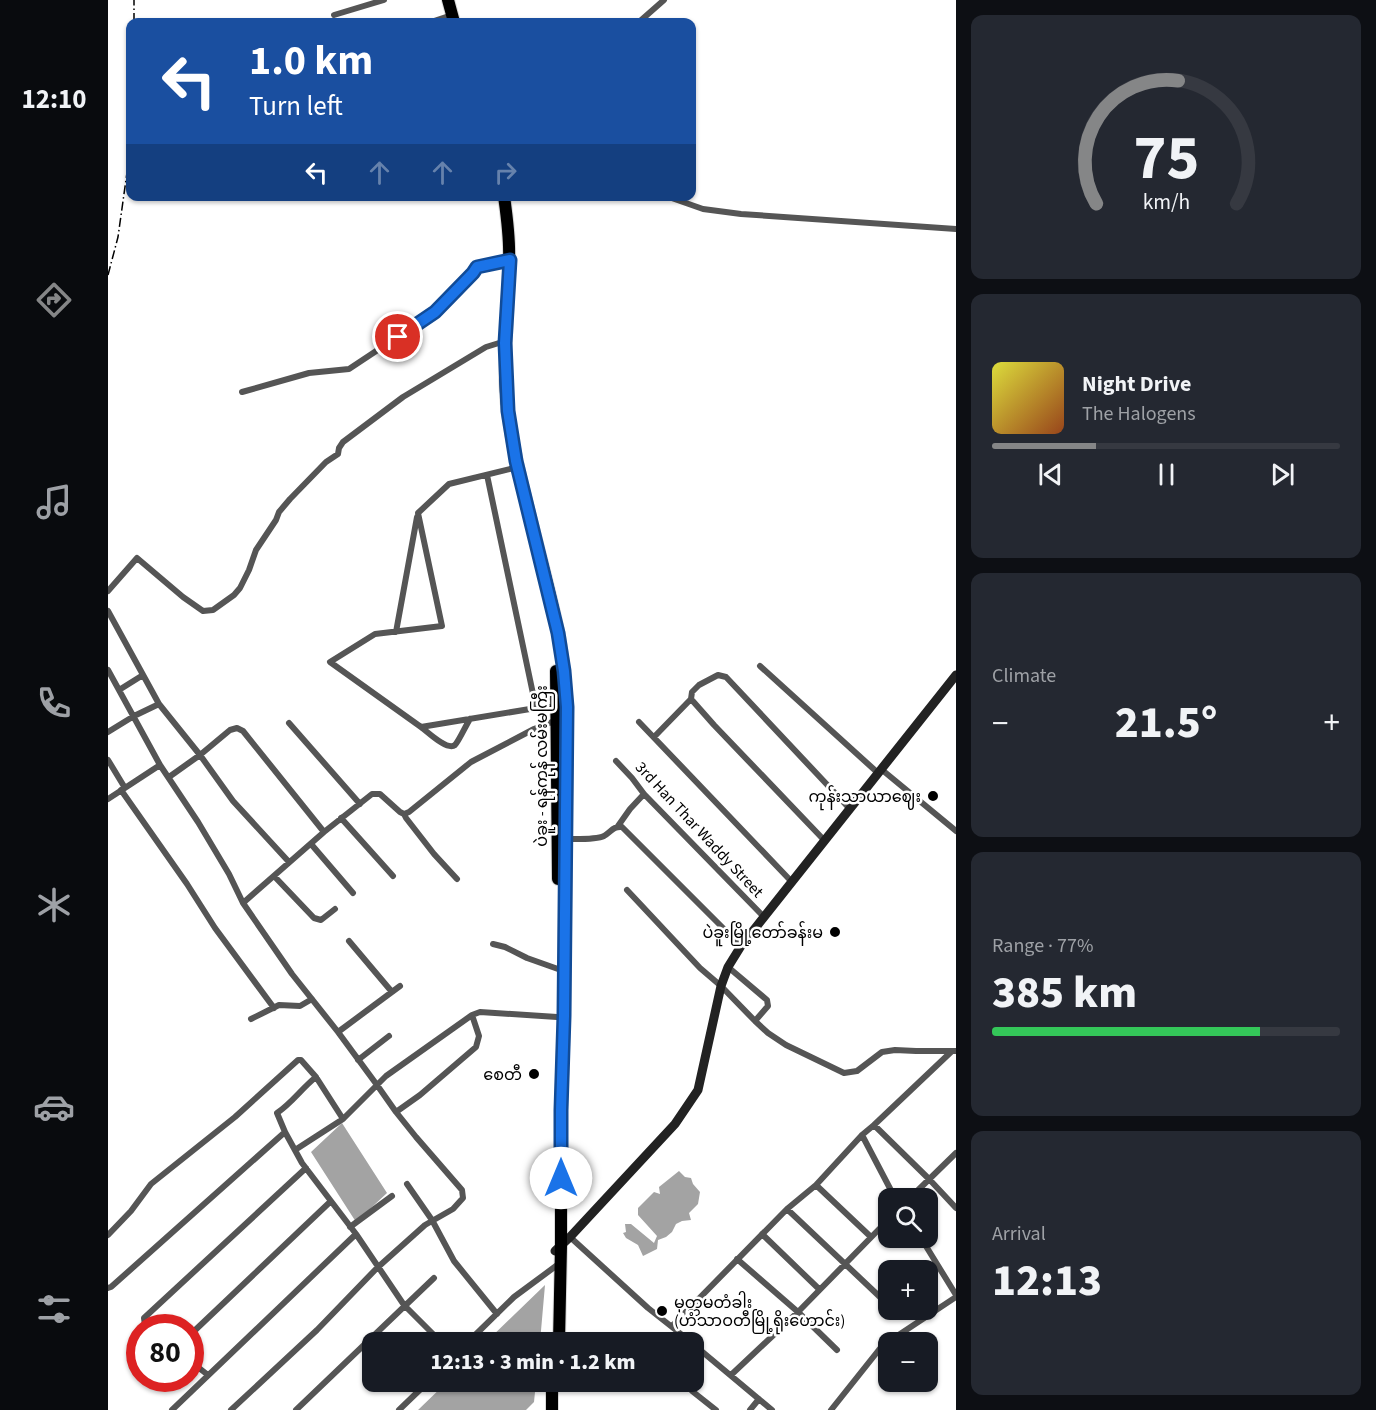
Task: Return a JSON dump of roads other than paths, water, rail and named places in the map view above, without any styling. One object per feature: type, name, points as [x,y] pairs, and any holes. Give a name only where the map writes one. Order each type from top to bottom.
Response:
[{"type":"highway","points":[[448,0],[455,18]]},
{"type":"highway","points":[[455,0],[456,18]]},
{"type":"highway","name":"ပဲခူး - ရန်ကုန် လမ်းမကြီး","points":[[497,201],[506,260],[505,357],[508,411],[515,468]]},
{"type":"highway","name":"ပဲခူး - ရန်ကုန် လမ်းမကြီး","points":[[505,201],[508,228],[499,343],[501,412],[558,633],[564,671],[561,715],[564,1016],[559,1332]]},
{"type":"highway","name":"ပဲခူး - ရန်ကုန် လမ်းမကြီး","points":[[554,1332],[560,1253],[555,1109],[562,839]]},
{"type":"highway","points":[[552,1392],[552,1410]]},
{"type":"highway","points":[[559,1392],[559,1410]]},
{"type":"street","points":[[334,15],[384,0]]},
{"type":"street","points":[[644,18],[664,0]]},
{"type":"street","points":[[680,201],[703,209],[741,214],[956,229]]},
{"type":"street","points":[[242,392],[309,373],[349,369],[435,312],[477,267],[506,260]]},
{"type":"street","points":[[108,591],[137,558],[203,611],[213,610],[234,595],[243,584],[256,550],[279,512],[326,462],[338,454],[343,442],[416,388],[486,347],[499,343]]},
{"type":"street","points":[[396,632],[418,513],[449,484],[515,468]]},
{"type":"street","points":[[487,475],[536,708]]},
{"type":"street","points":[[418,513],[442,626],[375,634],[330,662],[444,745],[449,747],[455,745],[470,719]]},
{"type":"street","points":[[108,610],[159,704],[233,801],[290,862]]},
{"type":"street","points":[[760,666],[879,771],[956,831]]},
{"type":"street","points":[[108,670],[160,765],[214,848],[243,903],[292,974],[378,1085],[396,1112],[462,1190],[464,1198],[453,1209],[425,1224],[231,1410]]},
{"type":"street","points":[[119,690],[143,675]]},
{"type":"street","points":[[654,737],[691,699],[692,692],[699,685],[718,675],[726,678],[849,808]]},
{"type":"street","points":[[478,1332],[560,1253],[675,1124],[698,1090],[721,986],[728,967],[741,946],[956,675]]},
{"type":"street","points":[[691,699],[824,840]]},
{"type":"street","points":[[108,732],[159,704]]},
{"type":"street","points":[[421,727],[536,708],[561,715]]},
{"type":"street","points":[[404,814],[471,762],[561,715]]},
{"type":"street","points":[[639,722],[791,881]]},
{"type":"street","points":[[289,723],[360,804]]},
{"type":"street","points":[[168,777],[231,730],[237,728],[243,731],[324,832]]},
{"type":"street","points":[[108,760],[123,789],[214,928],[274,1008]]},
{"type":"street","name":"3rd Han Thar Waddy Street","points":[[616,761],[644,794],[763,916]]},
{"type":"street","points":[[108,799],[160,765]]},
{"type":"street","points":[[243,903],[340,818],[372,794],[380,794],[404,814],[434,854],[457,879]]},
{"type":"street","points":[[562,839],[601,837],[618,826],[644,794]]},
{"type":"street","points":[[340,818],[393,876]]},
{"type":"street","points":[[618,826],[622,827],[741,946]]},
{"type":"street","points":[[310,844],[353,893]]},
{"type":"street","points":[[274,876],[314,918],[321,920],[335,909]]},
{"type":"street","points":[[627,890],[700,968],[768,1033],[786,1045],[844,1073],[857,1071],[882,1052],[894,1050],[954,1051]]},
{"type":"street","points":[[349,941],[392,992]]},
{"type":"street","points":[[493,944],[558,969]]},
{"type":"street","points":[[728,967],[767,1000],[768,1006],[755,1021]]},
{"type":"street","points":[[338,1032],[400,986]]},
{"type":"street","points":[[251,1019],[279,1005],[300,1006],[312,999]]},
{"type":"street","points":[[295,1150],[343,1119],[386,1076],[472,1015],[480,1012],[557,1017]]},
{"type":"street","points":[[396,1112],[420,1095],[476,1047],[479,1036],[472,1015]]},
{"type":"street","points":[[358,1060],[389,1036]]},
{"type":"street","points":[[672,1326],[787,1209],[816,1185],[862,1135],[954,1051]]},
{"type":"street","points":[[108,1235],[131,1211],[151,1184],[235,1117],[298,1060],[302,1060],[315,1077],[343,1119]]},
{"type":"street","points":[[315,1077],[277,1113],[285,1132],[306,1168],[356,1234],[404,1305],[431,1332]]},
{"type":"street","points":[[874,1125],[930,1179],[956,1208]]},
{"type":"street","points":[[108,1287],[111,1287],[285,1132]]},
{"type":"street","points":[[862,1135],[890,1188]]},
{"type":"street","points":[[921,1188],[956,1153]]},
{"type":"street","points":[[148,1314],[306,1168]]},
{"type":"street","points":[[407,1184],[432,1220],[454,1261],[497,1314]]},
{"type":"street","points":[[816,1185],[871,1237]]},
{"type":"street","points":[[350,1227],[392,1197]]},
{"type":"street","points":[[204,1322],[330,1202]]},
{"type":"street","points":[[787,1209],[878,1295]]},
{"type":"street","points":[[730,1375],[798,1312],[878,1230]]},
{"type":"street","points":[[172,1410],[356,1234]]},
{"type":"street","points":[[762,1234],[819,1289]]},
{"type":"street","points":[[831,1410],[882,1346],[956,1296],[927,1248]]},
{"type":"street","points":[[560,1253],[648,1308],[679,1332]]},
{"type":"street","points":[[737,1259],[798,1312],[837,1350]]},
{"type":"street","points":[[296,1410],[434,1278]]},
{"type":"street","points":[[704,1353],[772,1410]]},
{"type":"street","points":[[204,1372],[208,1375]]},
{"type":"street","points":[[399,1410],[418,1392]]},
{"type":"street","points":[[693,1392],[716,1410]]},
{"type":"street","points":[[750,1410],[759,1399]]},
{"type":"railway","points":[[134,0],[134,18]]},
{"type":"railway","points":[[108,275],[118,237],[126,180]]},
{"type":"place","name":"ကုန်းသာယာဈေး","points":[[933,796]]},
{"type":"place","name":"ပဲခူးမြို့တော်ခန်းမ","points":[[835,932]]},
{"type":"place","name":"စေတီ","points":[[534,1074]]},
{"type":"place","name":"မုတ္တမတံခါး (ဟံသာဝတီမြို့ရိုးဟောင်း)","points":[[662,1311]]}]
